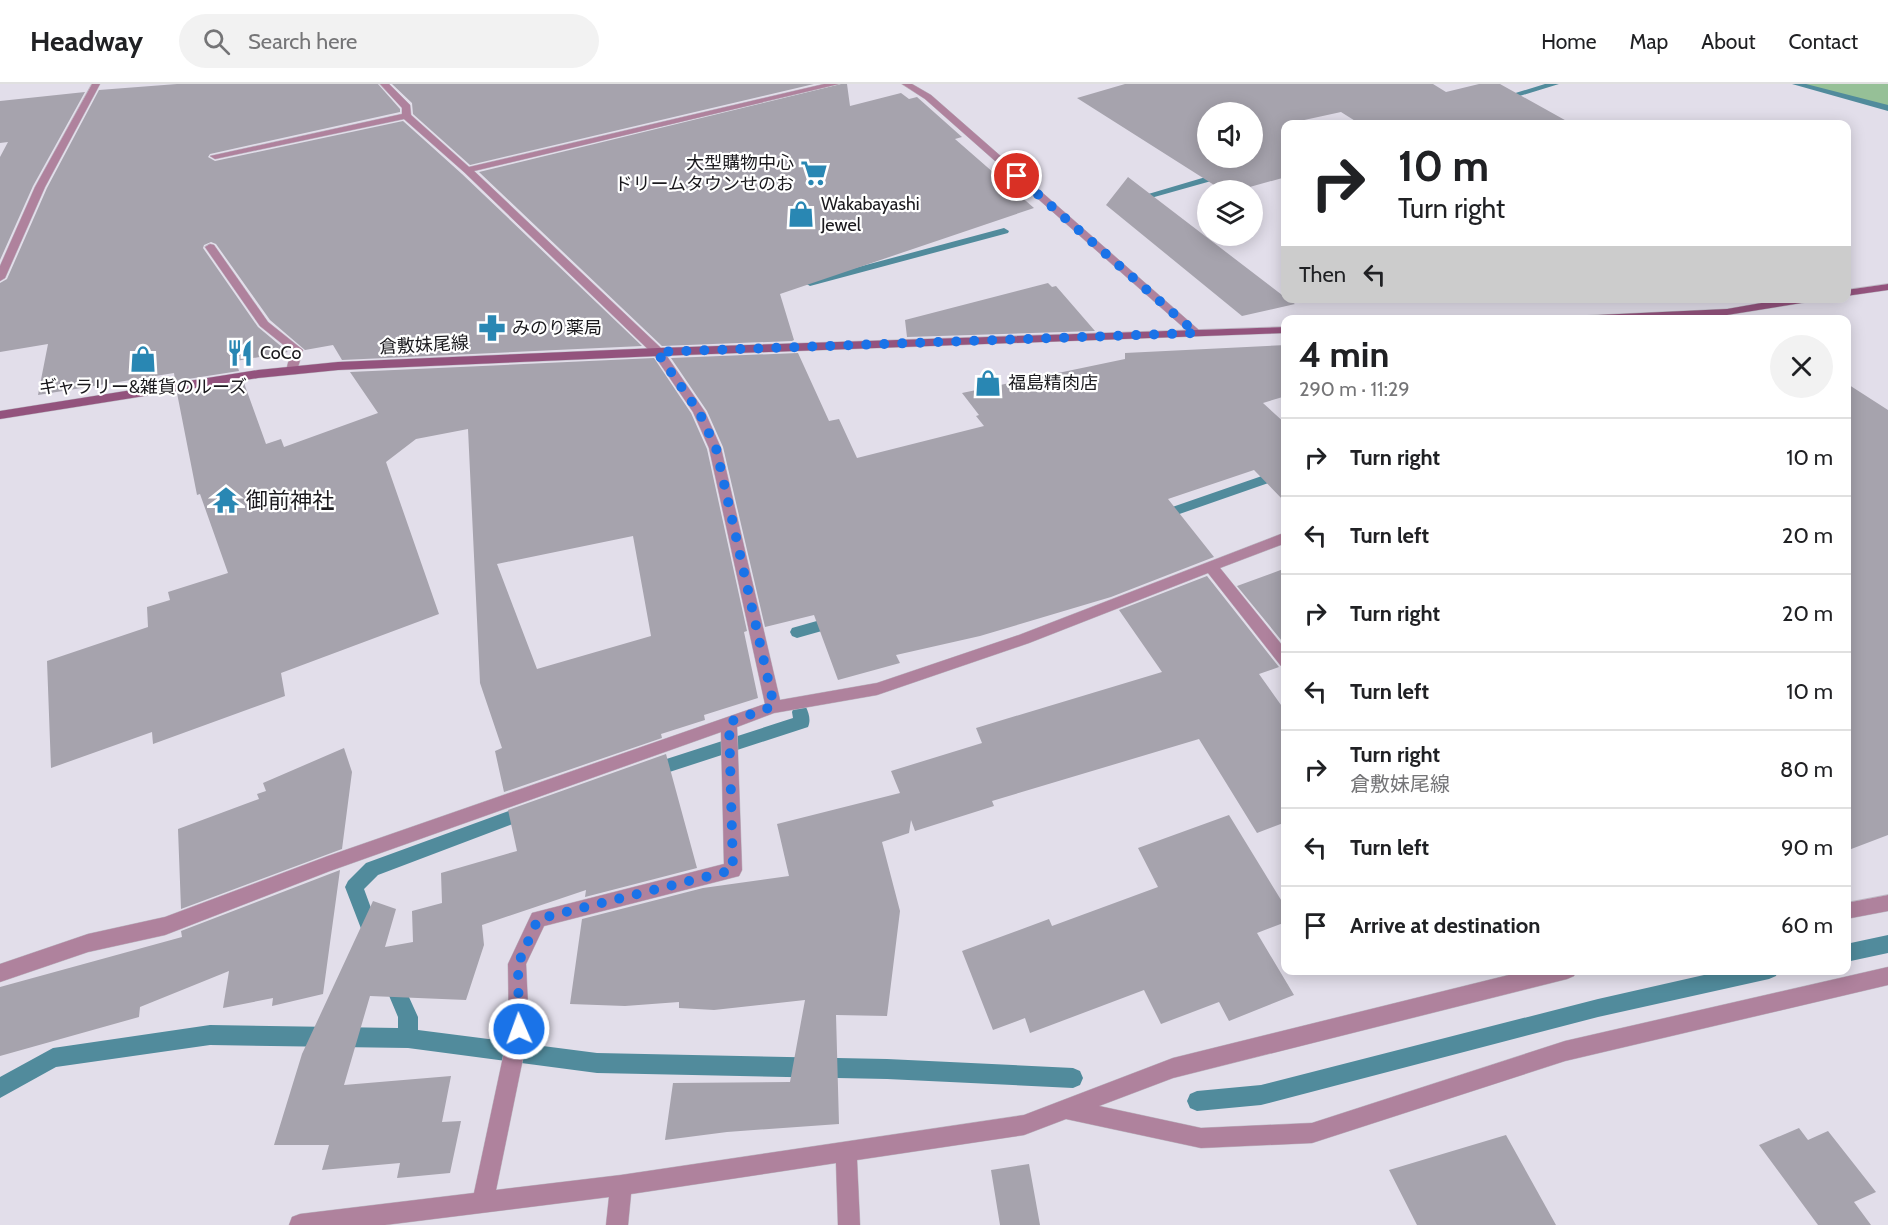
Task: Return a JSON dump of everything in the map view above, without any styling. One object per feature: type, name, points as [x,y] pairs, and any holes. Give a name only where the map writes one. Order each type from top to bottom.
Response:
[{"type":"main road","points":[[1851,292],[1888,287]]},
{"type":"main road","points":[[1662,315],[1727,312],[1783,303]]},
{"type":"main road","name":"倉敷妹尾線","points":[[0,415],[258,374],[338,366],[657,352],[1281,330]]},
{"type":"street","points":[[0,278],[40,187],[96,84]]},
{"type":"street","points":[[384,84],[408,107],[406,116]]},
{"type":"street","points":[[467,170],[835,84]]},
{"type":"street","points":[[906,84],[928,97],[1196,333]]},
{"type":"street","points":[[215,156],[406,116]]},
{"type":"street","points":[[406,116],[467,170],[657,352],[699,412],[716,448],[774,706]]},
{"type":"street","points":[[210,247],[264,324],[297,350],[292,371]]},
{"type":"street","points":[[0,974],[88,943],[165,926],[328,864],[729,729],[774,706],[877,688],[1024,639],[1281,539]]},
{"type":"street","points":[[1210,566],[1281,656]]},
{"type":"street","points":[[483,1202],[519,1029],[518,964],[538,919],[733,870],[729,729]]},
{"type":"street","points":[[1851,910],[1888,903]]},
{"type":"street","points":[[300,1225],[621,1185],[1023,1125],[1173,1068],[1531,975]]},
{"type":"street","points":[[1065,1109],[1201,1138],[1312,1133],[1565,1051],[1888,976]]},
{"type":"street","points":[[846,1151],[849,1225]]},
{"type":"street","points":[[617,1225],[621,1185]]},
{"type":"green space","points":[[1802,84],[1888,84],[1888,106]]},
{"type":"building","points":[[177,84],[378,84],[400,109],[400,112],[210,154],[208,157],[215,161],[403,121],[462,174],[642,346],[342,360],[333,345],[305,350],[270,320],[216,244],[211,242],[203,248],[258,327],[288,352],[236,361],[239,371],[175,381],[174,373],[38,395],[48,344],[0,352],[0,283],[7,279],[47,188],[99,90]]},
{"type":"building","points":[[392,84],[814,84],[470,165],[413,114],[412,103]]},
{"type":"building","points":[[847,84],[850,106],[901,93],[909,99],[917,97],[962,137],[955,139],[1034,208],[780,294],[794,340],[792,341],[662,346],[479,172]]},
{"type":"building","points":[[1125,84],[1433,84],[1446,92],[1479,84],[1500,84],[1565,120],[1354,120],[1341,112],[1304,120],[1281,120],[1281,178],[1263,183],[1263,180],[1206,180],[1077,98]]},
{"type":"building","points":[[85,92],[33,186],[0,260],[0,157],[8,142],[0,143],[0,101]]},
{"type":"building","points":[[1128,177],[1197,230],[1197,246],[1218,246],[1281,294],[1281,303],[1295,304],[1242,316],[1106,205]]},
{"type":"building","points":[[1048,283],[1052,287],[1056,286],[1095,331],[907,337],[905,320]]},
{"type":"building","points":[[1281,345],[1281,398],[1263,403],[1281,419],[1281,498],[1254,470],[1168,499],[1214,557],[1111,597],[980,636],[896,655],[900,663],[838,680],[814,615],[765,627],[723,447],[707,411],[671,358],[798,353],[829,421],[839,419],[857,458],[984,426],[976,416],[979,415],[962,393],[1125,359],[1125,353]]},
{"type":"building","points":[[654,358],[691,413],[707,449],[747,631],[744,632],[758,698],[704,715],[705,720],[661,734],[662,738],[504,792],[495,751],[502,748],[480,683],[468,429],[416,439],[386,462],[439,614],[281,673],[285,696],[153,744],[152,732],[51,768],[47,661],[148,627],[147,607],[170,600],[168,592],[228,573],[200,494],[197,495],[177,393],[244,383],[266,444],[281,439],[284,447],[378,413],[350,372]],"holes":[[[633,536],[651,636],[537,669],[497,564]]]},
{"type":"building","points":[[1851,386],[1888,410],[1888,835],[1851,849]]},
{"type":"building","points":[[1281,570],[1281,640],[1237,586]]},
{"type":"building","points":[[1207,576],[1279,667],[1259,674],[1281,705],[1281,824],[1257,833],[1199,739],[992,801],[994,806],[915,831],[911,820],[909,833],[882,842],[900,911],[887,1016],[836,1015],[839,1124],[727,1132],[665,1140],[673,1083],[790,1082],[805,1000],[714,1010],[679,1008],[679,1002],[625,1006],[570,1004],[582,919],[703,888],[789,876],[777,824],[900,793],[891,771],[982,743],[976,728],[1162,672],[1119,610]]},
{"type":"building","points":[[344,748],[352,772],[342,849],[181,909],[178,829],[259,799],[257,794],[266,791],[263,783]]},
{"type":"building","points":[[666,754],[697,868],[585,897],[586,890],[482,925],[484,945],[466,1000],[370,996],[344,1085],[451,1076],[442,1122],[461,1121],[450,1173],[397,1178],[400,1163],[322,1170],[329,1145],[274,1145],[302,1054],[373,901],[396,909],[385,947],[413,942],[412,911],[442,903],[441,873],[517,851],[508,810]]},
{"type":"building","points":[[1229,815],[1281,900],[1281,924],[1257,933],[1294,995],[1229,1021],[1219,1002],[1161,1024],[1144,990],[1030,1033],[1025,1018],[993,1030],[962,951],[1049,919],[1052,926],[1158,887],[1138,848]]},
{"type":"building","points":[[340,870],[323,994],[272,1006],[273,998],[223,1008],[229,971],[140,1007],[139,1017],[0,1056],[0,987],[182,937],[181,931]]},
{"type":"building","points":[[1799,1128],[1808,1140],[1828,1131],[1876,1192],[1854,1202],[1871,1225],[1818,1225],[1759,1145]]},
{"type":"building","points":[[1506,1135],[1556,1225],[1417,1225],[1389,1170]]},
{"type":"building","points":[[1029,1164],[1040,1225],[1000,1225],[991,1170]]},
{"type":"waterway","points":[[1500,99],[1555,84]]},
{"type":"waterway","points":[[1796,84],[1888,108]]},
{"type":"waterway","points":[[1133,200],[1226,174]]},
{"type":"waterway","points":[[810,283],[1004,231]]},
{"type":"waterway","points":[[1160,516],[1281,473]]},
{"type":"waterway","points":[[797,632],[838,621]]},
{"type":"waterway","points":[[651,771],[802,722],[800,712]]},
{"type":"waterway","points":[[373,938],[354,887],[372,869],[528,811]]},
{"type":"waterway","points":[[1851,952],[1888,944]]},
{"type":"waterway","points":[[1197,1101],[1261,1095],[1598,1008],[1746,975]]},
{"type":"waterway","points":[[391,979],[408,1017],[408,1038]]},
{"type":"waterway","points":[[0,1088],[53,1058],[210,1035],[408,1038]]},
{"type":"waterway","points":[[408,1038],[597,1063],[887,1069],[1073,1078]]},
{"type":"place","name":"大型購物中心 ドリームタウンせのお","points":[[814,173]]},
{"type":"place","name":"Wakabayashi Jewel","points":[[801,214]]},
{"type":"place","name":"みのり薬局","points":[[492,328]]},
{"type":"place","name":"CoCo","points":[[240,353]]},
{"type":"place","name":"ギャラリー&雑貨のルーズ","points":[[143,359]]},
{"type":"place","name":"福島精肉店","points":[[988,383]]},
{"type":"place","name":"御前神社","points":[[226,500]]},
{"type":"route","points":[[519,1029],[518,964],[538,919],[733,870],[729,722],[774,706],[716,448],[699,412],[657,352],[1196,333],[1017,176]]}]
